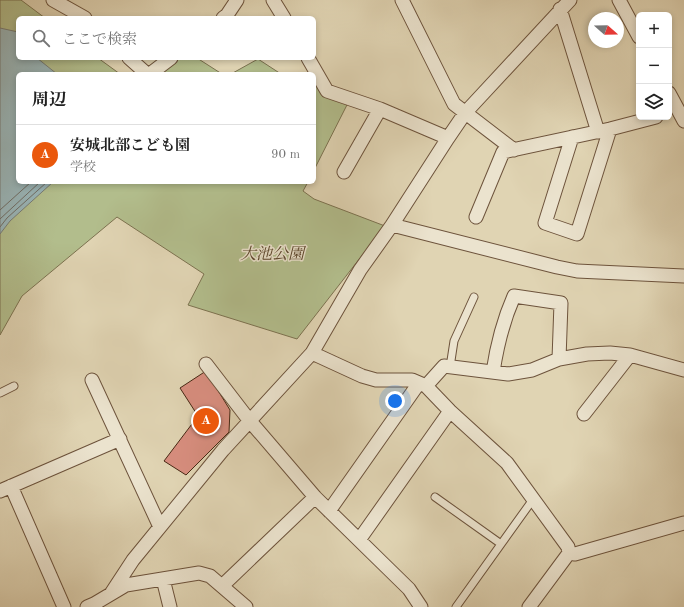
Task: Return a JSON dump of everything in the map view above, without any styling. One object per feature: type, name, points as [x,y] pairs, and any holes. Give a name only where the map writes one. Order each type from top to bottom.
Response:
[{"type":"street","points":[[53,0],[81,16]]},
{"type":"street","points":[[226,16],[237,0]]},
{"type":"street","points":[[273,0],[283,16]]},
{"type":"street","points":[[402,0],[454,104],[514,150]]},
{"type":"street","points":[[619,0],[636,31]]},
{"type":"street","points":[[112,592],[133,560],[223,450],[312,353],[360,270],[392,225],[465,113],[565,4]]},
{"type":"street","points":[[565,4],[604,131],[576,234],[545,223],[572,137]]},
{"type":"street","points":[[132,60],[146,72]]},
{"type":"street","points":[[152,72],[168,60]]},
{"type":"street","points":[[309,60],[327,91],[380,109],[448,138]]},
{"type":"street","points":[[672,101],[677,115]]},
{"type":"street","points":[[344,172],[380,109]]},
{"type":"street","points":[[476,217],[504,152],[604,131],[645,120]]},
{"type":"street","points":[[392,225],[570,270],[684,276]]},
{"type":"street","points":[[493,372],[497,344],[514,296],[561,303],[559,359]]},
{"type":"street","points":[[312,353],[362,376],[376,380],[412,380],[422,385],[507,463],[534,498],[568,547],[569,553],[529,607]]},
{"type":"street","points":[[329,512],[422,385],[444,366],[508,374],[532,370],[559,359],[587,354],[610,353],[630,354],[684,370]]},
{"type":"street","points":[[584,414],[630,354]]},
{"type":"street","points":[[206,364],[249,420],[315,497],[409,589],[421,607]]},
{"type":"street","points":[[92,380],[160,527]]},
{"type":"street","points":[[359,540],[450,411]]},
{"type":"street","points":[[64,607],[6,489],[120,439]]},
{"type":"street","points":[[222,586],[315,497]]},
{"type":"street","points":[[569,553],[575,554],[684,523]]},
{"type":"street","points":[[87,607],[126,584],[199,573],[210,576],[246,607]]},
{"type":"street","points":[[163,579],[170,607]]},
{"type":"lane","points":[[450,367],[454,341],[474,297]]},
{"type":"lane","points":[[0,393],[14,386]]},
{"type":"lane","points":[[435,497],[501,544]]},
{"type":"lane","points":[[456,607],[534,498]]},
{"type":"green space","name":"大池公園","points":[[0,0],[21,0],[42,16],[16,16],[16,60],[101,60],[117,72],[16,72],[16,184],[307,184],[303,191],[314,199],[385,226],[297,339],[188,305],[204,274],[117,217],[22,296],[0,335]]},
{"type":"green space","points":[[178,60],[200,60],[219,72],[162,72]]},
{"type":"green space","points":[[256,60],[260,60],[278,72],[235,72]]},
{"type":"green space","points":[[316,84],[351,97],[316,166]]},
{"type":"water","points":[[0,28],[16,32],[16,60],[40,60],[54,72],[16,72],[16,184],[51,184],[10,221],[0,234]]},
{"type":"building","points":[[206,371],[230,410],[229,432],[186,475],[164,461],[198,416],[180,388]]},
{"type":"place","name":"安城北部こども園","points":[[206,421]]}]
